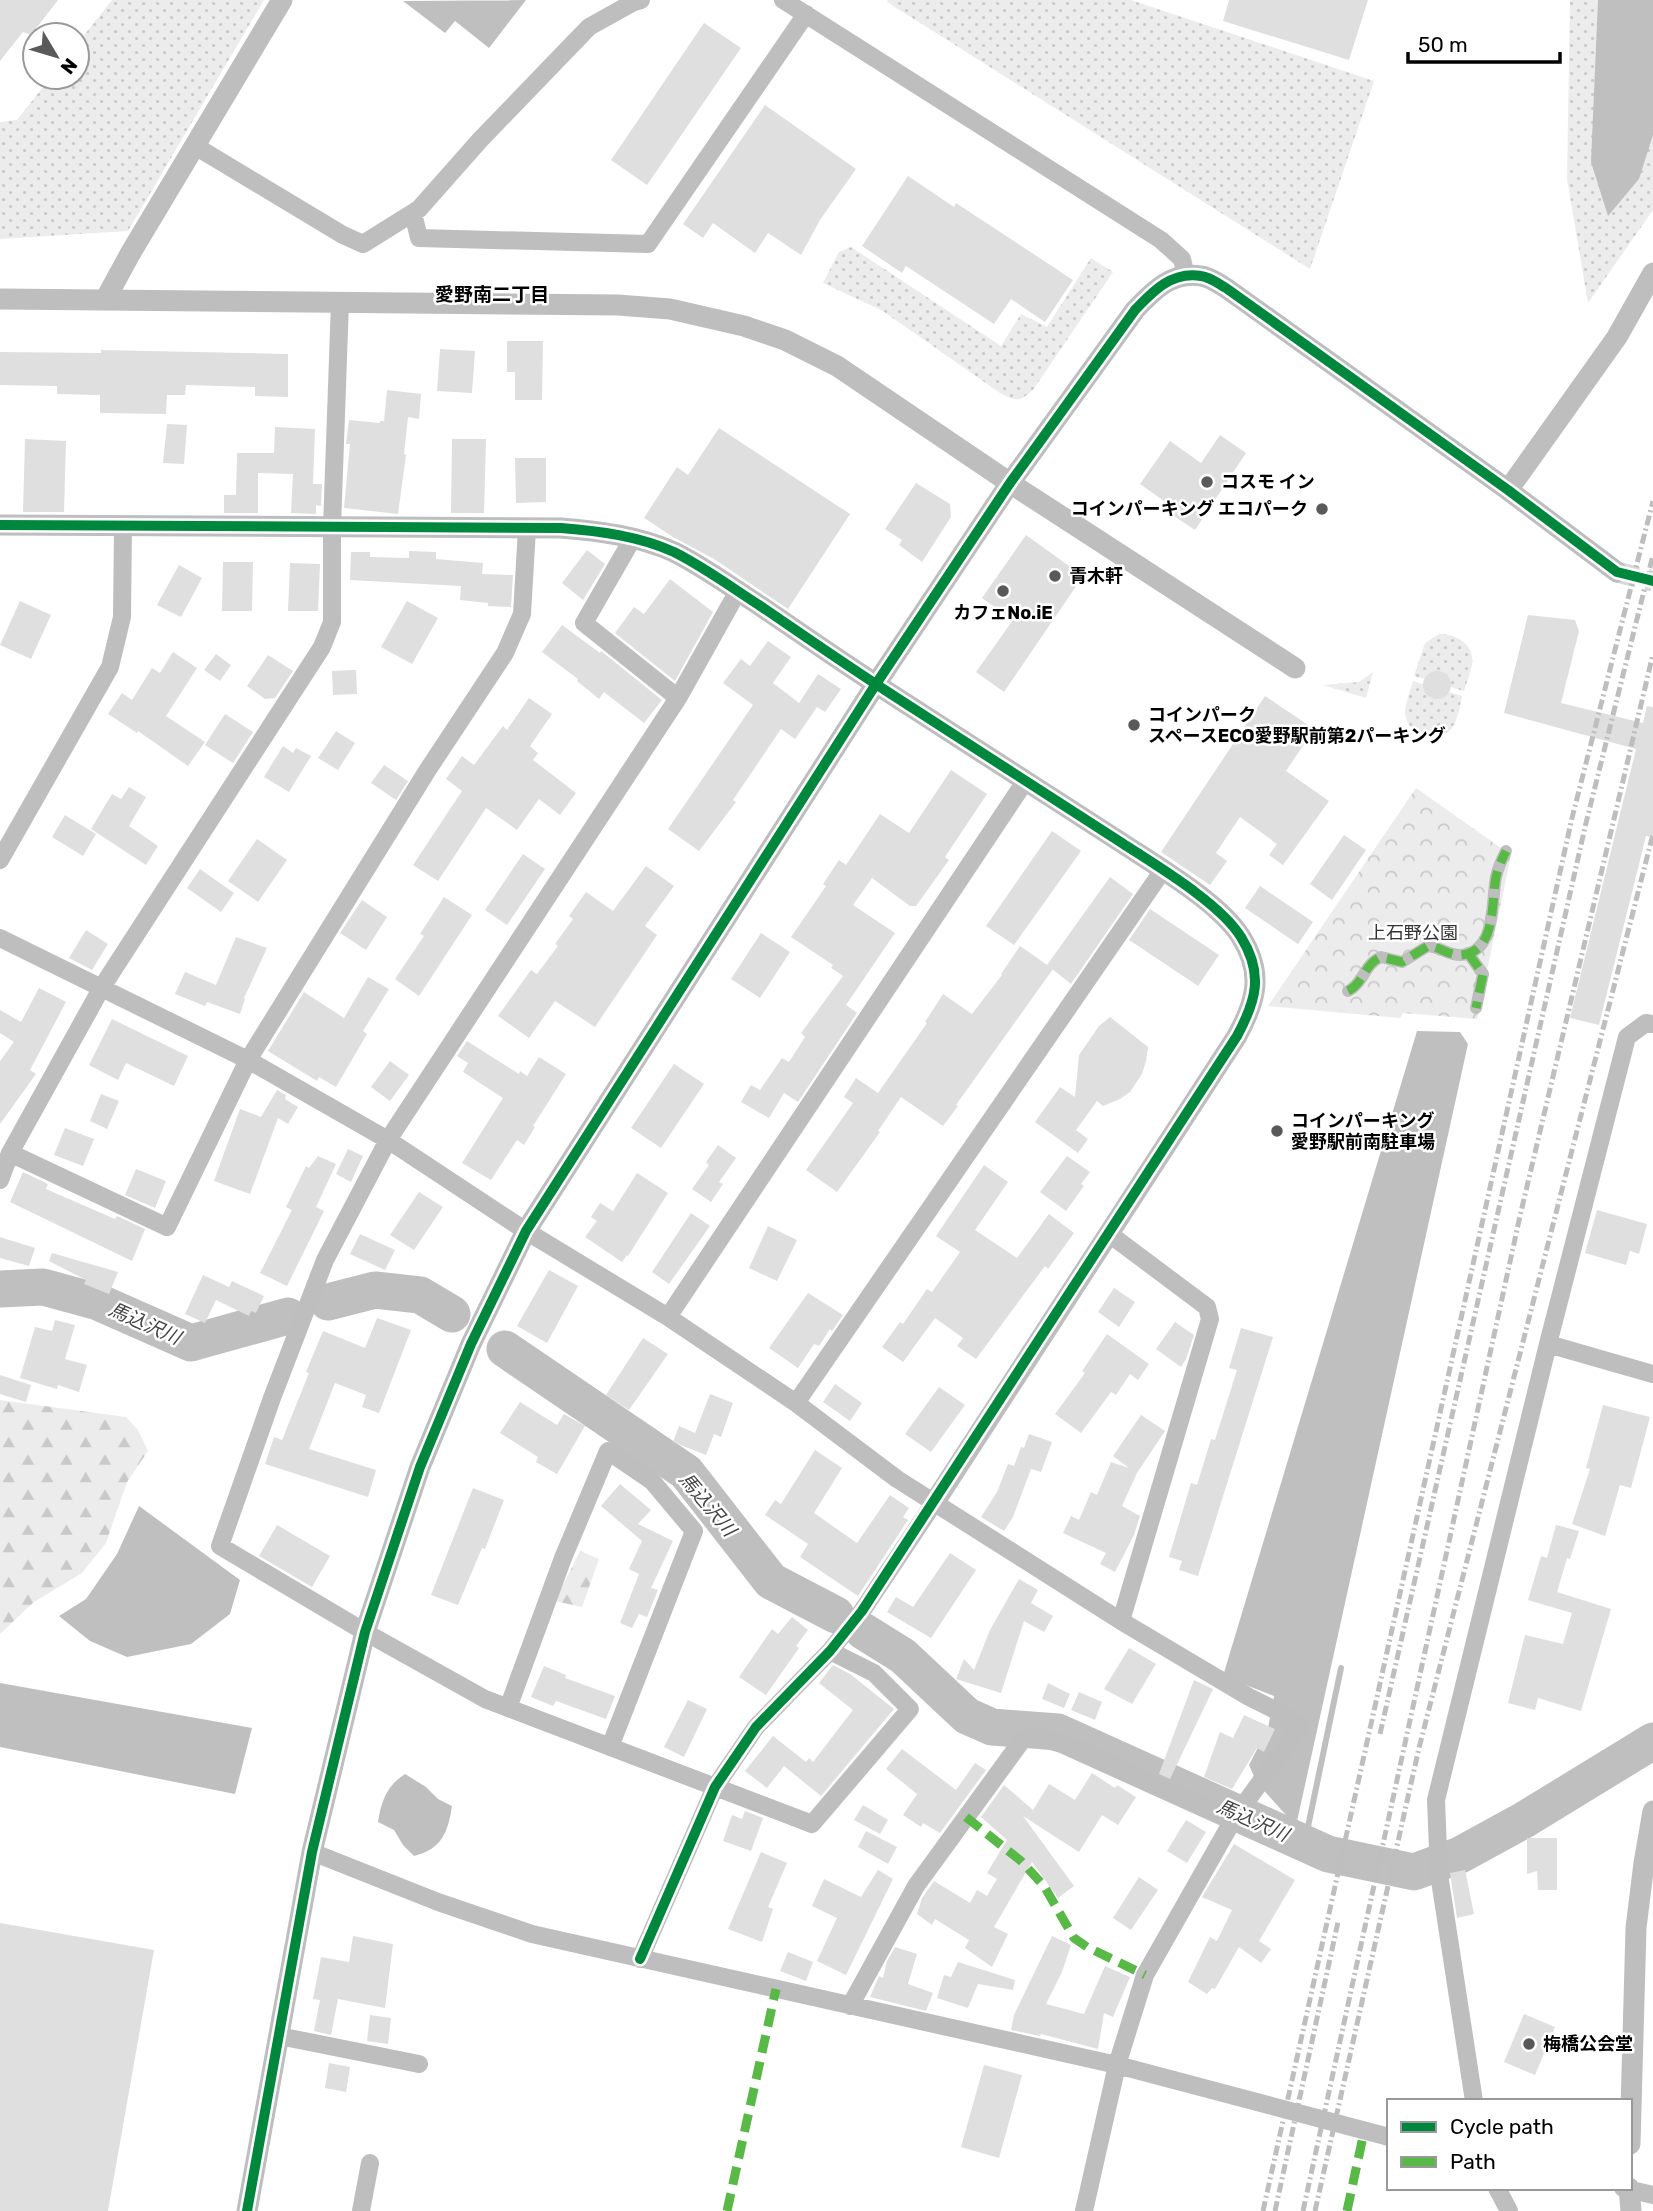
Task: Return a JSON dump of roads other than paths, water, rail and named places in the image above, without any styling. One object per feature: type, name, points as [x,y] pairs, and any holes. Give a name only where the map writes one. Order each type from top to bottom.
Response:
[{"type":"street","points":[[106,300],[130,254],[282,0]]},
{"type":"street","points":[[195,146],[343,235],[363,244],[419,209],[480,140],[589,27],[621,4],[641,0]]},
{"type":"street","points":[[783,0],[1161,240],[1182,259],[1186,276]]},
{"type":"street","points":[[413,213],[419,238],[648,244],[806,15]]},
{"type":"street","points":[[1508,490],[1617,337],[1653,273]]},
{"type":"street","points":[[247,2211],[312,1852],[365,1632],[420,1466],[484,1314],[526,1231],[876,684],[1010,483],[1135,310],[1159,286],[1186,276],[1203,276],[1226,288],[1508,490],[1617,572]]},
{"type":"street","points":[[0,299],[618,305],[670,309],[744,326],[785,340],[837,366],[1010,483],[1295,668]]},
{"type":"street","points":[[0,1180],[10,1153],[102,986],[322,647],[332,622],[332,527],[340,302]]},
{"type":"street","points":[[0,525],[561,528],[634,538],[672,551],[706,569],[876,684],[1163,870],[1228,920],[1241,936],[1252,957],[1256,984],[1251,1010],[1237,1037],[862,1611],[830,1651],[756,1727],[715,1787],[640,1959]]},
{"type":"street","points":[[0,860],[110,667],[122,617],[123,526]]},
{"type":"street","points":[[10,1153],[167,1227],[248,1060],[420,782],[505,653],[522,614],[527,529]]},
{"type":"street","points":[[634,538],[584,623],[678,698]]},
{"type":"street","points":[[738,591],[678,698],[387,1140],[326,1260],[272,1398],[220,1546],[485,1699],[812,1824],[910,1709],[874,1673],[830,1651]]},
{"type":"street","points":[[668,1317],[1026,780]]},
{"type":"street","points":[[1348,991],[1359,983],[1368,965],[1381,957],[1402,962],[1429,946],[1441,948],[1454,955],[1468,953],[1479,946],[1491,922],[1496,877],[1506,851]]},
{"type":"street","points":[[796,1403],[1163,870]]},
{"type":"street","points":[[0,937],[248,1060],[387,1140],[526,1231],[668,1317],[796,1403],[897,1479],[934,1503],[1121,1621],[1249,1697],[1283,1714],[1300,1727],[1237,1814],[1144,1975],[1117,2066],[1084,2211]]},
{"type":"street","points":[[1468,953],[1483,974],[1476,1008]]},
{"type":"street","points":[[1474,2099],[1439,1874],[1436,1800],[1627,1037],[1646,1023],[1653,1024]]},
{"type":"street","points":[[1108,1233],[1207,1307],[1210,1319],[1121,1621]]},
{"type":"street","points":[[1548,1344],[1653,1374]]},
{"type":"street","points":[[508,1708],[563,1558],[608,1451],[652,1481],[694,1531],[610,1747]]},
{"type":"street","points":[[850,2006],[916,1886],[1023,1739],[1040,1738],[1070,1746],[1237,1814]]},
{"type":"street","points":[[1631,2099],[1636,1928],[1648,1864],[1653,1811]]},
{"type":"street","points":[[312,1852],[438,1902],[532,1934],[1117,2066],[1387,2136]]},
{"type":"street","points":[[279,2036],[419,2064]]},
{"type":"street","points":[[361,2211],[370,2163]]},
{"type":"street","points":[[1498,2190],[1509,2211]]},
{"type":"street","points":[[1628,2194],[1653,2195]]},
{"type":"waterway","name":"馬込沢川","points":[[0,1289],[43,1287],[98,1302],[191,1343],[288,1316]]},
{"type":"waterway","name":"馬込沢川","points":[[328,1302],[375,1290],[420,1295],[452,1314]]},
{"type":"waterway","name":"馬込沢川","points":[[505,1349],[686,1472],[771,1581],[836,1615]]},
{"type":"waterway","name":"馬込沢川","points":[[863,1631],[903,1656],[967,1716],[992,1727],[1058,1732],[1328,1854],[1414,1872],[1460,1855],[1524,1820],[1653,1741]]},
{"type":"waterway","points":[[1328,1854],[1305,1841],[1341,1668]]},
{"type":"tunnel","points":[[1617,572],[1653,581]]},
{"type":"railway","points":[[1263,2211],[1572,818],[1653,501]]},
{"type":"railway","points":[[1380,1734],[1586,823],[1653,555]]},
{"type":"railway","points":[[1303,2211],[1520,1216],[1653,654]]},
{"type":"railway","points":[[1315,2211],[1419,1748],[1653,834]]},
{"type":"railway","points":[[1275,2211],[1338,1922]]},
{"type":"place","name":"コスモ イン","points":[[1207,482]]},
{"type":"place","name":"コインパーキング エコパーク","points":[[1322,509]]},
{"type":"place","name":"青木軒","points":[[1055,576]]},
{"type":"place","name":"カフェNo.iE","points":[[1003,591]]},
{"type":"place","name":"コインパーク スペースECO愛野駅前第2パーキング","points":[[1134,725]]},
{"type":"place","name":"コインパーキング 愛野駅前南駐車場","points":[[1277,1131]]},
{"type":"place","name":"梅橋公会堂","points":[[1529,2044]]},
{"type":"district","name":"愛野南二丁目","points":[[492,294]]},
{"type":"park label","name":"上石野公園","points":[[1413,933]]}]
